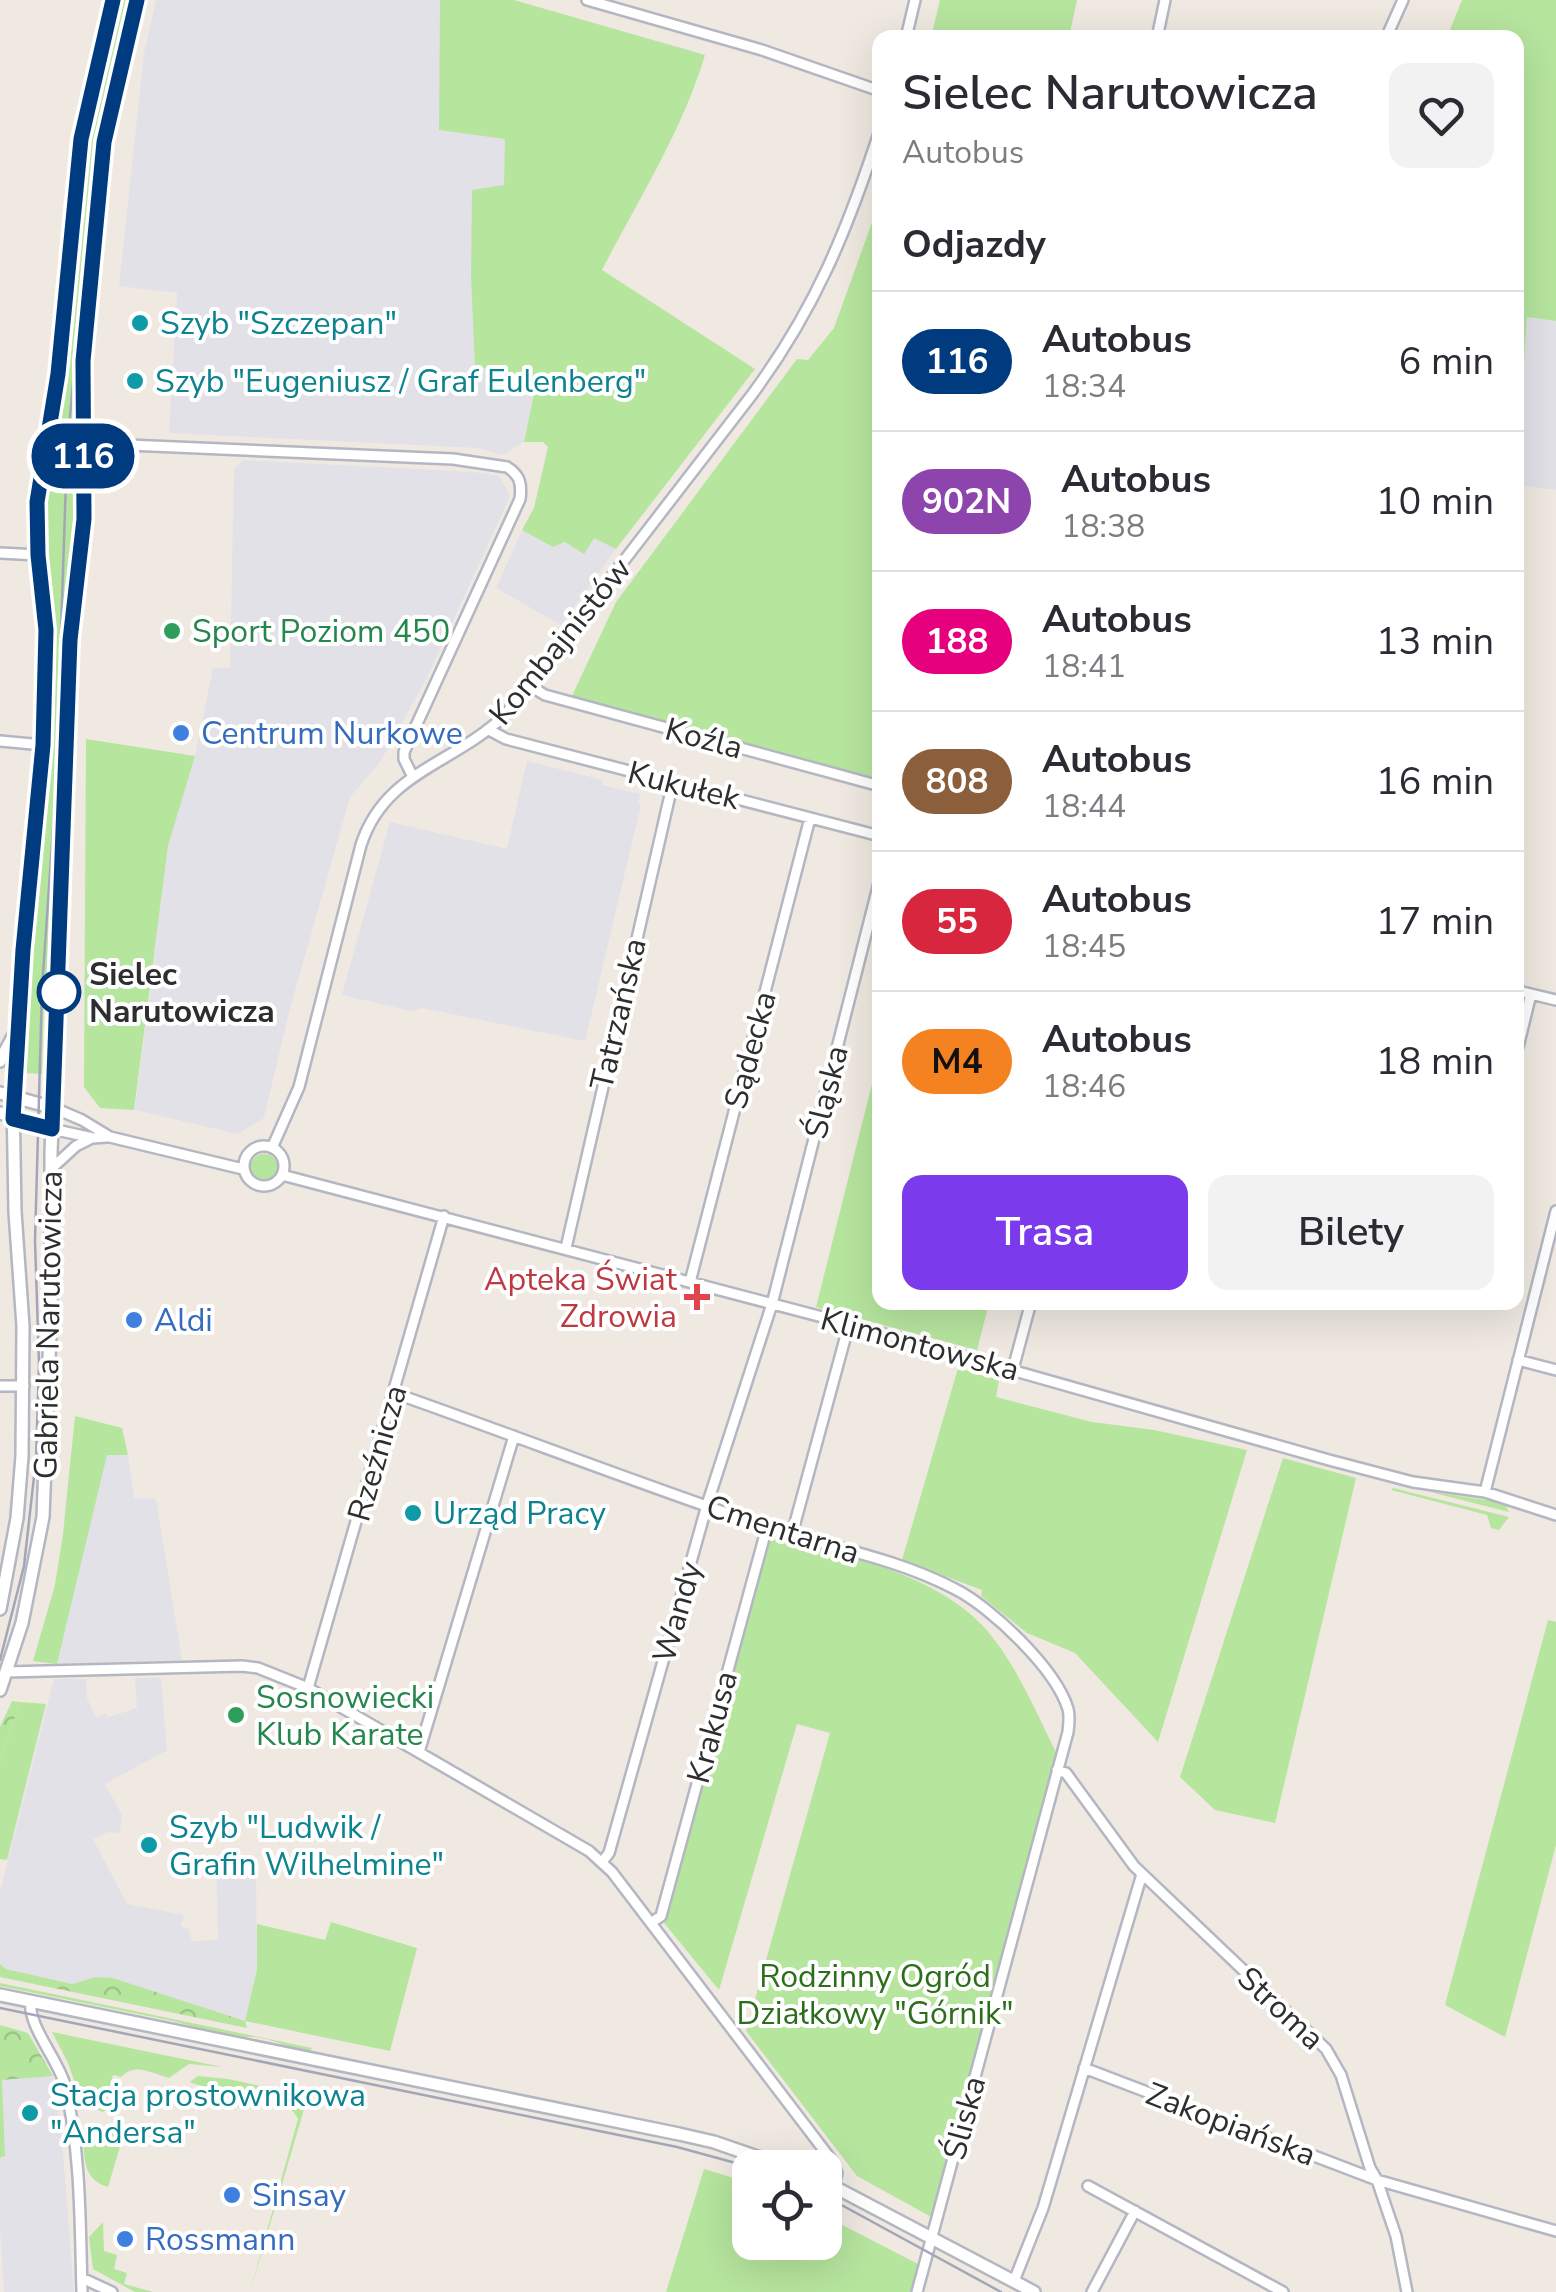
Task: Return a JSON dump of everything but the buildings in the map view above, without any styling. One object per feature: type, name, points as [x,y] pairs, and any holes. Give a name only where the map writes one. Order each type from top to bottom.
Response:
[{"type":"street","name":"Gabriela Narutowicza","points":[[0,1609],[16,1518],[24,1386],[13,1098],[43,745],[46,630],[37,502],[58,374],[81,139],[113,0]]},
{"type":"street","name":"Gabriela Narutowicza","points":[[0,1690],[22,1623],[43,1518],[70,640],[84,519],[83,361],[104,142],[137,0]]},
{"type":"street","points":[[587,0],[762,50],[872,87]]},
{"type":"street","points":[[908,30],[915,0]]},
{"type":"street","points":[[1159,30],[1165,0]]},
{"type":"street","points":[[1390,30],[1403,0]]},
{"type":"street","name":"Kombajnistów","points":[[272,1148],[294,1104],[366,830],[380,805],[413,777],[489,730],[530,686],[786,347],[821,286],[844,235],[872,153]]},
{"type":"street","points":[[82,443],[434,458],[495,464],[513,470],[521,482],[520,499],[404,752],[413,777]]},
{"type":"street","points":[[0,553],[38,555]]},
{"type":"street","name":"Koźla","points":[[530,686],[544,694],[872,784]]},
{"type":"street","name":"Kukułek","points":[[489,730],[506,740],[872,834]]},
{"type":"street","points":[[0,741],[43,745]]},
{"type":"street","name":"Tatrzańska","points":[[566,1248],[673,782]]},
{"type":"street","name":"Sądecka","points":[[690,1282],[810,818]]},
{"type":"street","name":"Śląska","points":[[772,1304],[872,910]]},
{"type":"street","points":[[1524,992],[1556,1000]]},
{"type":"street","points":[[1524,1021],[1530,994]]},
{"type":"street","name":"Gabriela Narutowicza","points":[[0,1060],[17,1029]]},
{"type":"street","points":[[0,1093],[54,1108],[110,1137]]},
{"type":"street","points":[[0,1114],[52,1129],[93,1138],[110,1137],[243,1169]]},
{"type":"street","points":[[52,1170],[76,1146],[93,1138]]},
{"type":"street","points":[[262,1146],[272,1148],[283,1159],[282,1174],[275,1183],[258,1186],[248,1180],[243,1169],[245,1158],[262,1146]]},
{"type":"street","name":"Klimontowska","points":[[282,1174],[849,1324],[1329,1460],[1413,1482],[1485,1492],[1556,1515]]},
{"type":"street","points":[[1485,1492],[1556,1211]]},
{"type":"street","name":"Rzeźnicza","points":[[308,1688],[444,1216]]},
{"type":"street","name":"Wandy","points":[[602,1862],[609,1853],[707,1504],[772,1304]]},
{"type":"street","points":[[1013,1370],[1028,1310]]},
{"type":"street","points":[[792,1534],[849,1324]]},
{"type":"street","points":[[1518,1360],[1556,1370]]},
{"type":"street","points":[[0,1386],[24,1386]]},
{"type":"street","name":"Cmentarna","points":[[394,1393],[767,1527],[922,1573],[959,1590],[1026,1647],[1068,1708],[1068,1732],[1057,1770]]},
{"type":"street","points":[[419,1752],[514,1436]]},
{"type":"street","name":"Krakusa","points":[[651,1922],[661,1916],[767,1527]]},
{"type":"street","points":[[6,1672],[258,1668],[308,1688],[542,1822],[602,1862],[824,2150]]},
{"type":"street","name":"Stroma","points":[[1057,1770],[1066,1774],[1142,1874],[1326,2048],[1341,2075],[1396,2236],[1407,2292]]},
{"type":"street","name":"Śliska","points":[[917,2292],[1057,1770]]},
{"type":"street","points":[[1014,2281],[1043,2208],[1142,1874]]},
{"type":"street","points":[[0,1995],[679,2134],[737,2150]]},
{"type":"street","points":[[31,2001],[30,2014],[60,2070],[72,2117],[82,2292]]},
{"type":"street","name":"Zakopiańska","points":[[1084,2068],[1377,2180]]},
{"type":"street","points":[[1377,2180],[1556,2231]]},
{"type":"street","points":[[1088,2186],[1283,2292]]},
{"type":"street","points":[[842,2190],[1034,2292]]},
{"type":"street","points":[[1092,2292],[1135,2211]]},
{"type":"street","points":[[82,2278],[112,2292]]},
{"type":"shaded area","points":[[156,0],[514,0],[573,20],[691,50],[699,62],[534,393],[524,442],[502,455],[478,448],[169,433],[177,293],[119,286],[144,53]]},
{"type":"shaded area","points":[[1527,317],[1556,321],[1556,490],[1524,486]]},
{"type":"shaded area","points":[[243,460],[474,472],[499,476],[510,496],[426,680],[380,762],[350,797],[289,1012],[264,1118],[238,1134],[135,1110],[168,846],[195,756],[213,668],[230,668],[234,469]]},
{"type":"shaded area","points":[[522,530],[553,546],[593,537],[616,549],[561,625],[496,588]]},
{"type":"shaded area","points":[[527,761],[603,780],[602,785],[640,794],[641,805],[585,1041],[342,995],[390,822],[507,849]]},
{"type":"shaded area","points":[[107,1454],[128,1455],[134,1498],[156,1499],[182,1660],[57,1664]]},
{"type":"shaded area","points":[[135,1678],[161,1678],[167,1750],[105,1784],[122,1815],[120,1833],[108,1832],[93,1839],[127,1904],[184,1915],[181,1926],[188,1928],[192,1941],[218,1940],[216,1859],[256,1858],[257,1969],[245,2021],[113,1978],[96,1977],[72,1984],[6,1969],[0,1964],[0,1892],[54,1679],[86,1679],[87,1698],[96,1718],[137,1708]]},
{"type":"shaded area","points":[[53,2076],[74,2292],[4,2292],[0,2227],[0,2158],[5,2156],[2,2079]]},
{"type":"green space","points":[[119,0],[131,0],[95,164],[76,377],[80,497],[61,693],[53,996],[44,997],[42,1074],[25,1073],[29,947],[48,756],[52,644],[44,561],[44,493],[65,367],[87,144]]},
{"type":"green space","points":[[440,0],[514,0],[705,55],[672,138],[602,270],[755,369],[616,549],[594,538],[584,554],[565,542],[553,547],[522,530],[534,508],[548,447],[543,442],[524,442],[534,394],[530,378],[475,366],[471,277],[472,190],[504,185],[505,139],[439,130]]},
{"type":"green space","points":[[940,0],[1077,0],[1071,30],[933,30]]},
{"type":"green space","points":[[1462,0],[1556,0],[1556,321],[1527,317],[1524,359],[1524,30],[1450,30]]},
{"type":"green space","points":[[872,222],[872,777],[571,698],[616,602],[797,359],[808,360],[834,328]]},
{"type":"green space","points":[[86,739],[195,756],[168,846],[134,1110],[100,1108],[84,1087]]},
{"type":"green space","points":[[872,1084],[872,1310],[987,1310],[977,1350],[816,1307]]},
{"type":"green space","points":[[264,1154],[274,1158],[278,1168],[274,1178],[264,1182],[254,1178],[250,1168],[254,1158]]},
{"type":"green space","points":[[958,1368],[999,1380],[996,1397],[1092,1422],[1154,1430],[1247,1450],[1158,1742],[1075,1653],[1027,1633],[981,1596],[982,1590],[902,1560]]},
{"type":"green space","points":[[75,1416],[122,1428],[128,1455],[107,1455],[57,1664],[33,1661],[55,1585]]},
{"type":"green space","points":[[1283,1458],[1356,1478],[1275,1823],[1215,1810],[1180,1777]]},
{"type":"green space","points":[[1393,1488],[1509,1517],[1499,1530],[1491,1528],[1487,1515]]},
{"type":"green space","points":[[1426,1491],[1499,1502],[1509,1512]]},
{"type":"green space","name":"Rodzinny Ogród Działkowy \"Górnik\"","points":[[771,1534],[884,1568],[938,1591],[961,1607],[982,1625],[1004,1654],[1056,1752],[933,2218],[857,2176],[842,2156],[842,2150],[837,2150],[746,2031],[830,1733],[797,1724],[719,1990],[664,1923]]},
{"type":"green space","points":[[1548,1620],[1556,1622],[1556,1845],[1505,2037],[1445,2005]]},
{"type":"green space","points":[[12,1701],[20,1702],[0,1762],[0,1727]]},
{"type":"green space","points":[[20,1702],[46,1704],[7,1860],[0,1859],[0,1762]]},
{"type":"green space","points":[[331,1922],[417,1948],[390,2051],[245,2021],[257,1969],[257,1924],[325,1940]]},
{"type":"green space","points":[[0,1964],[6,1969],[72,1984],[96,1977],[113,1978],[245,2021],[247,2028],[0,1977]]},
{"type":"green space","points":[[0,1983],[312,2048],[309,2053],[264,2039],[236,2039]]},
{"type":"green space","points":[[0,2025],[28,2033],[53,2076],[2,2080],[5,2156],[0,2158]]},
{"type":"green space","points":[[52,2032],[222,2067],[189,2064],[169,2078],[137,2069],[121,2077],[113,2075],[105,2102],[112,2105],[103,2112],[82,2103]]},
{"type":"green space","points":[[198,2076],[308,2096],[250,2292],[298,2119],[280,2102],[190,2082]]},
{"type":"green space","points":[[90,2123],[124,2133],[108,2187],[88,2171],[84,2127]]},
{"type":"green space","points":[[704,2169],[732,2178],[732,2260],[842,2260],[842,2225],[920,2265],[913,2292],[666,2292]]},
{"type":"green space","points":[[103,2222],[104,2251],[117,2255],[114,2269],[127,2273],[124,2284],[153,2292],[135,2292],[93,2269],[89,2237]]},
{"type":"tram line","points":[[0,1660],[24,1566],[36,1459],[39,1363],[35,1241],[42,989],[56,785],[67,449],[93,163],[128,0]]},
{"type":"tram line","points":[[0,2008],[677,2147],[732,2162]]},
{"type":"tram line","points":[[842,2205],[1001,2292]]},
{"type":"bus line","name":"116","points":[[113,0],[81,139],[58,374],[37,502],[46,630],[43,745],[23,950],[13,1119],[52,1129],[70,640],[84,519],[83,361],[104,142],[137,0]]},
{"type":"place","name":"Szyb \"Szczepan\"","points":[[140,323]]},
{"type":"place","name":"Szyb \"Eugeniusz / Graf Eulenberg\"","points":[[135,381]]},
{"type":"place","name":"Sport Poziom 450","points":[[172,631]]},
{"type":"place","name":"Centrum Nurkowe","points":[[181,733]]},
{"type":"place","name":"Sielec Narutowicza","points":[[59,992]]},
{"type":"place","name":"Apteka Świat Zdrowia","points":[[697,1297]]},
{"type":"place","name":"Aldi","points":[[134,1320]]},
{"type":"place","name":"Urząd Pracy","points":[[413,1513]]},
{"type":"place","name":"Sosnowiecki Klub Karate","points":[[236,1715]]},
{"type":"place","name":"Szyb \"Ludwik / Grafin Wilhelmine\"","points":[[149,1845]]},
{"type":"place","name":"Stacja prostownikowa \"Andersa\"","points":[[30,2113]]},
{"type":"place","name":"Sinsay","points":[[232,2195]]},
{"type":"place","name":"Rossmann","points":[[125,2239]]}]
